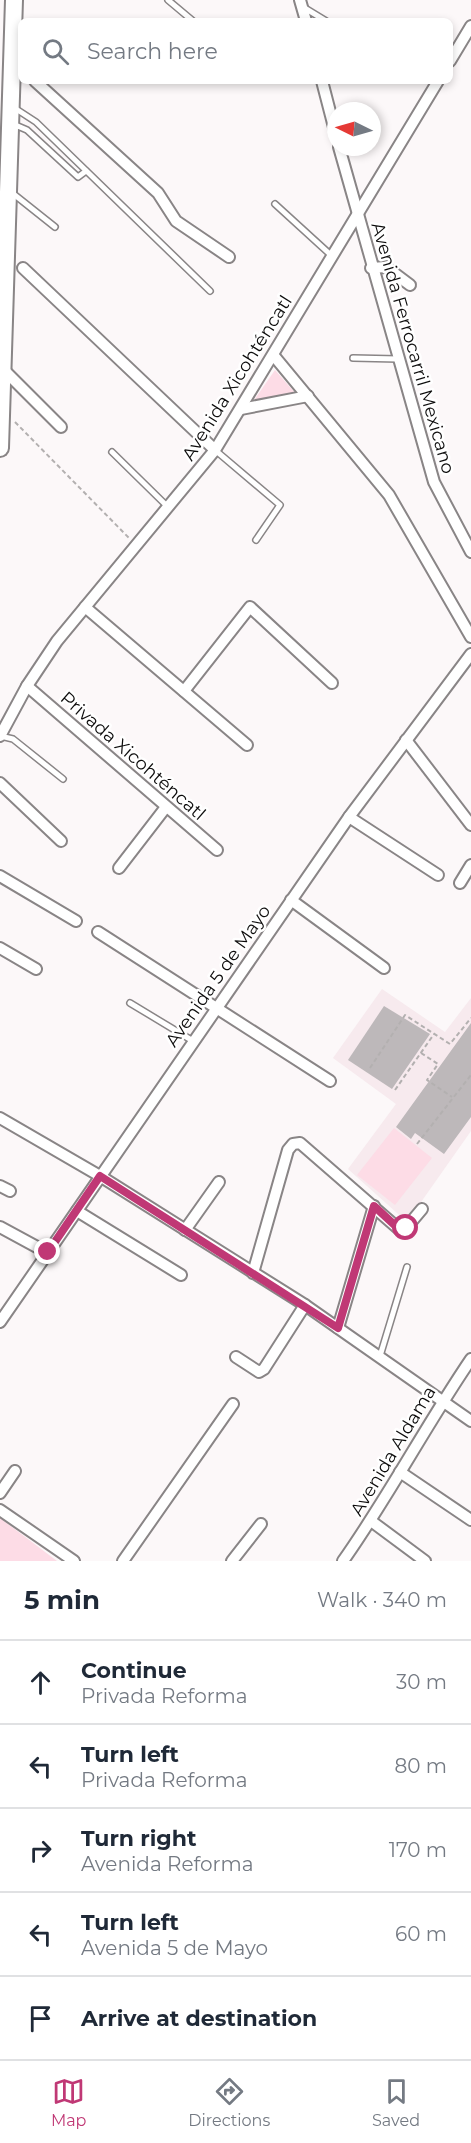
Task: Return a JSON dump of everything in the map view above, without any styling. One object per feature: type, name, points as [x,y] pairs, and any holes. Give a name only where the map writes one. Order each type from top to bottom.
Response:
[{"type":"main road","points":[[0,448],[4,371],[2,340],[10,191],[5,151],[12,123],[17,65],[14,0]]},
{"type":"street","points":[[301,3],[305,18]]},
{"type":"street","points":[[453,56],[471,26]]},
{"type":"street","points":[[38,84],[158,193],[176,221],[229,257]]},
{"type":"street","points":[[323,84],[327,102]]},
{"type":"street","name":"Avenida Xicohténcatl","points":[[0,736],[27,686],[57,641],[215,450],[274,356],[436,84]]},
{"type":"street","name":"Avenida Ferrocarril Mexicano","points":[[341,156],[371,268],[434,482],[471,552]]},
{"type":"street","points":[[371,268],[386,267],[410,285]]},
{"type":"street","points":[[23,268],[215,450]]},
{"type":"street","points":[[274,356],[388,495],[471,637]]},
{"type":"street","points":[[4,371],[61,427]]},
{"type":"street","points":[[241,409],[308,396]]},
{"type":"street","points":[[85,607],[247,745]]},
{"type":"street","points":[[184,691],[250,607],[332,683]]},
{"type":"street","name":"Avenida 5 de Mayo","points":[[0,1322],[349,817],[471,654]]},
{"type":"street","name":"Privada Xicohténcatl","points":[[27,686],[217,850]]},
{"type":"street","points":[[406,740],[471,825]]},
{"type":"street","points":[[0,783],[61,841]]},
{"type":"street","points":[[119,868],[166,807]]},
{"type":"street","points":[[349,817],[438,875]]},
{"type":"street","points":[[460,883],[471,864]]},
{"type":"street","points":[[0,876],[76,921]]},
{"type":"street","points":[[291,900],[384,968]]},
{"type":"street","points":[[98,932],[330,1081]]},
{"type":"street","points":[[0,948],[36,969]]},
{"type":"street","points":[[0,1118],[100,1176],[305,1305],[471,1421]]},
{"type":"street","points":[[253,1273],[288,1150],[293,1144],[300,1143],[400,1230],[406,1228],[422,1209]]},
{"type":"street","points":[[185,1230],[219,1182]]},
{"type":"street","points":[[0,1186],[10,1191]]},
{"type":"street","points":[[338,1328],[374,1206]]},
{"type":"street","points":[[76,1211],[181,1275]]},
{"type":"street","points":[[0,1227],[48,1252]]},
{"type":"street","points":[[236,1358],[259,1372],[264,1369],[305,1305]]},
{"type":"street","name":"Avenida Aldama","points":[[344,1561],[372,1521],[442,1401],[471,1359]]},
{"type":"street","points":[[123,1561],[233,1404]]},
{"type":"street","points":[[0,1493],[15,1471]]},
{"type":"street","points":[[400,1472],[471,1520]]},
{"type":"street","points":[[0,1510],[74,1561]]},
{"type":"street","points":[[372,1521],[425,1561]]},
{"type":"street","points":[[232,1561],[261,1524]]},
{"type":"lane","points":[[168,0],[189,18]]},
{"type":"lane","points":[[301,3],[322,18]]},
{"type":"lane","points":[[12,106],[36,122],[210,291]]},
{"type":"lane","points":[[12,123],[27,130],[78,177],[86,171]]},
{"type":"lane","points":[[10,191],[55,227]]},
{"type":"lane","points":[[275,204],[332,256]]},
{"type":"lane","points":[[352,358],[398,359]]},
{"type":"lane","points":[[215,450],[280,505],[256,540]]},
{"type":"lane","points":[[112,452],[168,507]]},
{"type":"lane","points":[[0,736],[13,739],[63,779]]},
{"type":"lane","points":[[130,1003],[193,1041]]},
{"type":"lane","points":[[379,1358],[407,1267]]},
{"type":"path","points":[[3,411],[135,544]]},
{"type":"path","points":[[370,1068],[405,1015],[450,1044],[471,1018]]},
{"type":"path","points":[[395,1090],[434,1034]]},
{"type":"path","points":[[421,1053],[438,1064],[427,1080],[452,1098]]},
{"type":"path","points":[[417,1144],[471,1075]]},
{"type":"shaded area","points":[[275,370],[297,395],[252,403]]},
{"type":"shaded area","points":[[382,989],[445,1032],[471,998],[471,1131],[407,1222],[348,1169],[396,1104],[333,1058]]},
{"type":"shaded area","points":[[394,1128],[432,1158],[395,1205],[357,1175]]},
{"type":"shaded area","points":[[0,1518],[57,1561],[0,1561]]},
{"type":"building","points":[[384,1006],[430,1034],[392,1089],[348,1060]]},
{"type":"building","points":[[471,1023],[471,1117],[444,1154],[415,1133],[411,1139],[396,1127]]},
{"type":"route","points":[[48,1252],[100,1176],[338,1328],[374,1206],[395,1227],[400,1230],[406,1228]]}]
